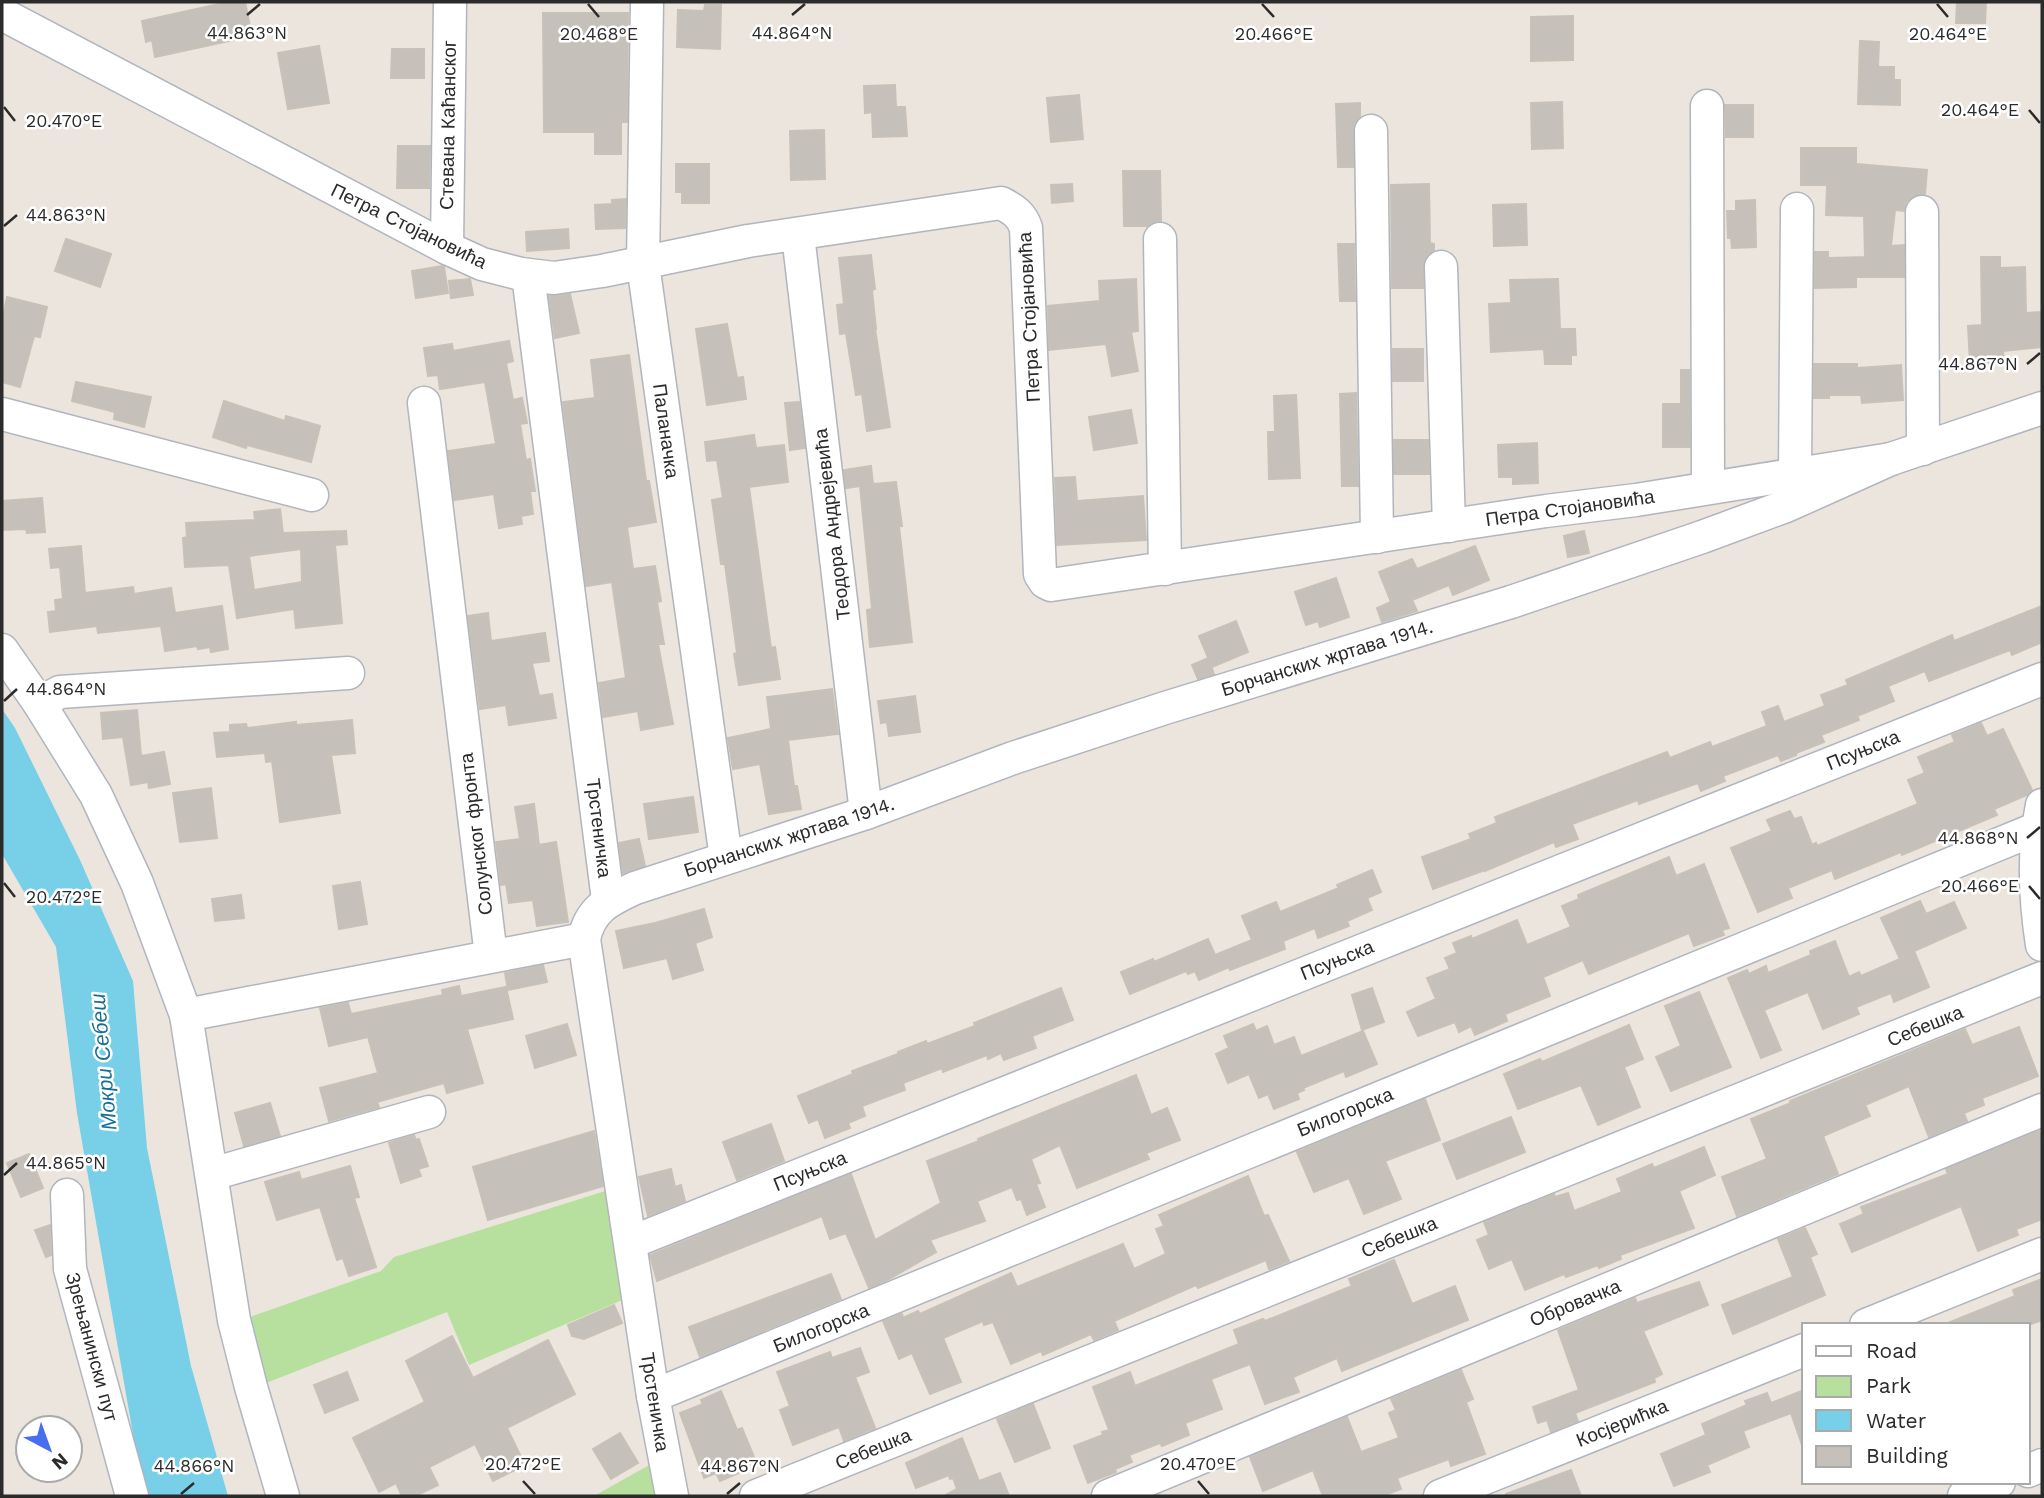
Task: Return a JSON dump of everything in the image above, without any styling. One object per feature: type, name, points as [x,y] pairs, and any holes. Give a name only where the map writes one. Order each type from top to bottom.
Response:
[{"type":"street","name":"Стевана Каћанског","points":[[447,248],[450,2]]},
{"type":"street","name":"Паланачка","points":[[647,2],[643,264],[726,858]]},
{"type":"street","name":"Петра Стојановића","points":[[2,14],[447,248],[482,264],[528,275],[554,278],[643,264],[748,241],[1001,203],[1017,213],[1026,228],[1040,574],[1045,582],[1051,585],[1636,500],[1708,486],[1891,459]]},
{"type":"street","points":[[1707,106],[1708,486]]},
{"type":"street","points":[[1371,131],[1377,537]]},
{"type":"street","points":[[1796,473],[1797,209]]},
{"type":"street","points":[[1922,212],[1923,449]]},
{"type":"street","name":"Теодора Андрејевића","points":[[798,235],[866,813]]},
{"type":"street","points":[[1160,239],[1166,569]]},
{"type":"street","points":[[1441,267],[1449,526]]},
{"type":"street","name":"Трстеничка","points":[[528,275],[608,901],[598,908],[591,918],[584,939],[632,1242],[653,1396],[672,1496]]},
{"type":"street","name":"Солунског фронта","points":[[424,403],[491,956]]},
{"type":"street","name":"Борчанских жртава 1914.","points":[[608,901],[635,888],[866,813],[1034,751],[1511,602],[1702,537],[1786,506],[1891,459],[2042,408]]},
{"type":"street","points":[[2,414],[313,495]]},
{"type":"street","points":[[2,650],[39,703],[96,795],[119,840],[186,1014],[234,1320],[282,1496]]},
{"type":"street","points":[[39,703],[60,692],[348,673]]},
{"type":"street","name":"Псуњска","points":[[632,1242],[2042,679]]},
{"type":"street","points":[[2040,831],[2038,918],[2042,945]]},
{"type":"street","name":"Билогорска","points":[[653,1396],[2040,831]]},
{"type":"street","points":[[186,1014],[584,939]]},
{"type":"street","name":"Себешка","points":[[756,1496],[2042,978]]},
{"type":"street","name":"Обровачка","points":[[1108,1496],[2042,1110]]},
{"type":"street","points":[[212,1174],[429,1112]]},
{"type":"street","name":"Зрењанински пут","points":[[67,1195],[70,1269],[132,1496]]},
{"type":"street","points":[[1871,1323],[2042,1254]]},
{"type":"street","name":"Косјерићка","points":[[1440,1496],[1802,1351]]},
{"type":"street","points":[[1964,1496],[1994,1484]]},
{"type":"green space","points":[[618,1187],[634,1295],[469,1365],[447,1312],[246,1391],[230,1324],[381,1271],[394,1257]]},
{"type":"green space","points":[[660,1459],[667,1496],[594,1496]]},
{"type":"water","name":"Мокри Себеш","points":[[2,709],[15,728],[80,860],[133,981],[147,1148],[191,1366],[228,1496],[146,1496],[141,1480],[77,1113],[56,947],[2,854]]},
{"type":"building","points":[[228,2],[245,2],[252,36],[155,57],[152,40],[146,42],[142,21]]},
{"type":"building","points":[[1957,2],[1986,2],[1985,23],[1956,23]]},
{"type":"building","points":[[705,5],[721,5],[720,49],[677,47],[678,10],[704,11]]},
{"type":"building","points":[[543,13],[628,13],[627,122],[621,122],[621,154],[595,154],[595,132],[544,132]]},
{"type":"building","points":[[1573,16],[1573,60],[1531,61],[1531,17]]},
{"type":"building","points":[[1860,41],[1879,42],[1878,67],[1894,67],[1894,80],[1900,80],[1900,105],[1858,104]]},
{"type":"building","points":[[319,46],[329,103],[288,109],[278,53]]},
{"type":"building","points":[[392,49],[424,49],[424,78],[391,78]]},
{"type":"building","points":[[895,85],[896,107],[905,107],[907,136],[873,137],[872,112],[865,113],[864,86]]},
{"type":"building","points":[[1079,95],[1083,139],[1051,142],[1047,98]]},
{"type":"building","points":[[1562,102],[1563,148],[1532,149],[1531,103]]},
{"type":"building","points":[[1360,103],[1360,116],[1353,131],[1353,167],[1338,167],[1336,104]]},
{"type":"building","points":[[1725,105],[1753,105],[1753,137],[1726,137]]},
{"type":"building","points":[[824,130],[825,179],[791,180],[790,131]]},
{"type":"building","points":[[398,146],[430,146],[429,188],[397,188]]},
{"type":"building","points":[[1801,148],[1856,148],[1856,164],[1927,170],[1925,194],[1912,197],[1906,202],[1904,211],[1895,210],[1891,246],[1904,245],[1904,277],[1856,277],[1856,287],[1815,288],[1815,252],[1828,252],[1828,258],[1865,257],[1864,216],[1826,215],[1827,185],[1801,185]]},
{"type":"building","points":[[676,164],[709,164],[709,203],[682,203],[682,192],[676,192]]},
{"type":"building","points":[[1123,171],[1160,171],[1161,221],[1148,226],[1124,226]]},
{"type":"building","points":[[1072,184],[1073,201],[1052,203],[1051,185]]},
{"type":"building","points":[[1429,184],[1430,243],[1434,244],[1434,250],[1425,259],[1423,288],[1392,288],[1391,185]]},
{"type":"building","points":[[626,199],[625,228],[596,229],[595,205],[612,204],[612,200]]},
{"type":"building","points":[[1755,200],[1756,247],[1732,248],[1731,238],[1728,238],[1727,211],[1736,211],[1736,201]]},
{"type":"building","points":[[1526,204],[1527,245],[1494,246],[1493,205]]},
{"type":"building","points":[[568,229],[569,248],[527,251],[526,232]]},
{"type":"building","points":[[66,239],[111,254],[100,287],[55,271]]},
{"type":"building","points":[[1338,244],[1354,244],[1355,301],[1340,301]]},
{"type":"building","points":[[871,255],[875,289],[872,290],[875,329],[890,427],[867,431],[862,394],[856,395],[846,333],[840,334],[837,305],[844,304],[839,258]]},
{"type":"building","points":[[1981,257],[2000,257],[2000,268],[2025,267],[2026,313],[2042,312],[2042,347],[2003,351],[2004,362],[1970,364],[1968,326],[1982,325]]},
{"type":"building","points":[[442,266],[448,293],[416,298],[412,271]]},
{"type":"building","points":[[470,279],[473,295],[451,298],[449,281]]},
{"type":"building","points":[[1136,279],[1138,331],[1131,332],[1138,371],[1112,376],[1106,344],[1049,350],[1048,306],[1100,301],[1099,281]]},
{"type":"building","points":[[1558,279],[1560,329],[1575,329],[1576,355],[1571,355],[1571,364],[1545,364],[1544,349],[1491,352],[1489,304],[1511,303],[1510,280]]},
{"type":"building","points":[[570,294],[579,333],[555,338],[549,296]]},
{"type":"building","points":[[7,297],[47,307],[40,337],[34,336],[20,387],[2,382],[2,321]]},
{"type":"building","points":[[727,324],[737,378],[743,377],[746,399],[707,405],[696,329]]},
{"type":"building","points":[[509,341],[513,361],[506,363],[513,400],[522,398],[527,423],[520,424],[526,460],[530,459],[535,491],[530,491],[533,514],[521,516],[522,524],[499,528],[494,494],[454,500],[448,451],[496,444],[485,382],[440,389],[438,375],[428,376],[424,348],[452,344],[453,351]]},
{"type":"building","points":[[1393,349],[1423,349],[1423,381],[1393,381]]},
{"type":"building","points":[[629,355],[646,481],[649,481],[656,522],[627,527],[633,569],[655,566],[661,601],[657,602],[664,644],[658,644],[673,724],[641,730],[638,711],[603,717],[599,683],[626,678],[612,582],[586,586],[563,402],[595,398],[591,360]]},
{"type":"building","points":[[1814,364],[1857,364],[1857,368],[1901,365],[1903,400],[1862,403],[1861,395],[1814,398]]},
{"type":"building","points":[[1681,370],[1689,370],[1690,447],[1663,447],[1663,404],[1681,404]]},
{"type":"building","points":[[76,382],[151,397],[144,427],[114,419],[115,412],[72,401]]},
{"type":"building","points":[[1356,393],[1358,486],[1342,486],[1340,394]]},
{"type":"building","points":[[1296,395],[1300,478],[1269,479],[1268,432],[1275,432],[1274,396]]},
{"type":"building","points":[[224,401],[285,421],[286,416],[320,426],[311,462],[247,445],[246,448],[213,437]]},
{"type":"building","points":[[799,402],[805,448],[790,450],[785,403]]},
{"type":"building","points":[[1131,410],[1137,443],[1094,450],[1089,417]]},
{"type":"building","points":[[754,435],[756,448],[784,445],[788,482],[749,487],[771,648],[775,647],[780,679],[739,685],[725,564],[721,564],[712,500],[723,498],[717,460],[707,461],[705,442]]},
{"type":"building","points":[[1394,440],[1428,440],[1429,474],[1394,474]]},
{"type":"building","points":[[1537,443],[1538,483],[1513,484],[1513,477],[1499,477],[1498,445]]},
{"type":"building","points":[[871,466],[873,484],[896,482],[912,642],[870,647],[867,610],[872,609],[860,486],[846,488],[844,470]]},
{"type":"building","points":[[1075,477],[1077,501],[1143,496],[1146,540],[1057,545],[1055,478]]},
{"type":"building","points":[[42,498],[45,532],[27,533],[26,529],[2,530],[2,501]]},
{"type":"building","points":[[280,509],[283,533],[346,531],[347,544],[335,545],[342,623],[296,628],[294,609],[237,618],[229,565],[185,567],[183,538],[187,537],[186,523],[255,520],[254,512]],"holes":[[[301,549],[302,582],[254,590],[249,556]]]},
{"type":"building","points":[[1584,531],[1589,553],[1568,557],[1564,536]]},
{"type":"building","points":[[81,546],[85,593],[133,587],[134,594],[171,588],[175,613],[222,606],[228,649],[211,652],[210,647],[198,649],[197,646],[165,651],[161,626],[98,633],[97,626],[50,632],[48,612],[56,611],[55,600],[63,599],[60,567],[51,568],[49,549]]},
{"type":"building","points":[[1475,546],[1489,580],[1453,595],[1449,585],[1412,600],[1417,611],[1382,622],[1377,608],[1391,602],[1379,572],[1412,559],[1417,569]]},
{"type":"building","points":[[1336,578],[1349,617],[1320,627],[1318,621],[1306,625],[1295,592]]},
{"type":"building","points":[[2042,606],[2042,642],[2012,655],[2010,650],[1929,681],[1925,671],[1888,686],[1894,701],[1857,716],[1859,720],[1821,735],[1824,742],[1796,755],[1781,761],[1778,755],[1723,776],[1725,781],[1701,791],[1698,783],[1639,804],[1638,800],[1572,824],[1578,839],[1556,847],[1554,842],[1433,889],[1422,857],[1471,839],[1469,834],[1497,823],[1495,817],[1667,752],[1670,758],[1710,742],[1712,747],[1767,726],[1762,712],[1778,706],[1784,722],[1825,706],[1821,695],[1848,685],[1846,680],[1952,635],[1954,641]]},
{"type":"building","points":[[488,613],[491,641],[545,633],[549,661],[532,663],[539,696],[552,694],[556,718],[509,725],[506,705],[480,709],[468,616]]},
{"type":"building","points":[[1236,621],[1248,652],[1212,667],[1199,636]]},
{"type":"building","points":[[1208,658],[1214,674],[1198,679],[1192,665]]},
{"type":"building","points":[[832,689],[838,734],[788,740],[794,786],[797,786],[801,809],[769,814],[760,764],[733,769],[728,738],[771,729],[767,697]]},
{"type":"building","points":[[915,696],[920,732],[889,736],[887,722],[881,723],[878,701]]},
{"type":"building","points":[[137,710],[141,756],[164,752],[170,784],[149,788],[148,782],[131,785],[123,737],[103,739],[101,713]]},
{"type":"building","points":[[352,720],[355,753],[331,755],[340,813],[280,822],[272,761],[266,762],[265,753],[217,757],[214,733],[230,732],[230,725],[246,724],[247,728],[296,722],[296,725]]},
{"type":"building","points":[[1981,723],[1987,736],[2003,729],[2032,790],[2027,795],[1994,809],[1997,815],[1902,855],[1901,852],[1835,879],[1832,870],[1788,888],[1792,898],[1758,912],[1731,848],[1772,831],[1767,820],[1790,811],[1794,819],[1801,817],[1812,845],[1816,843],[1817,846],[1918,804],[1908,780],[1925,773],[1918,757],[1955,742],[1952,735]]},
{"type":"building","points":[[211,788],[217,838],[180,842],[173,793]]},
{"type":"building","points":[[693,797],[698,832],[649,839],[644,804]]},
{"type":"building","points":[[534,804],[539,845],[556,842],[568,922],[537,926],[533,900],[509,903],[506,884],[501,885],[496,842],[520,839],[515,807]]},
{"type":"building","points":[[639,839],[645,866],[623,873],[619,843]]},
{"type":"building","points":[[1669,857],[1676,876],[1704,864],[1729,928],[1722,930],[1724,935],[1694,946],[1689,933],[1589,974],[1583,960],[1543,977],[1550,996],[1505,1014],[1507,1021],[1475,1035],[1471,1026],[1459,1032],[1455,1022],[1418,1036],[1407,1012],[1436,999],[1427,978],[1450,969],[1445,958],[1457,953],[1453,943],[1471,936],[1472,939],[1517,920],[1527,945],[1571,927],[1562,906],[1579,899],[1578,895]]},
{"type":"building","points":[[1372,870],[1381,892],[1367,898],[1372,910],[1347,921],[1349,926],[1318,938],[1315,928],[1283,941],[1285,949],[1230,970],[1229,967],[1199,980],[1195,971],[1188,974],[1186,971],[1130,994],[1121,972],[1153,959],[1154,962],[1208,939],[1215,955],[1252,940],[1242,916],[1276,902],[1280,912],[1339,888],[1337,885]]},
{"type":"building","points":[[360,882],[367,924],[339,929],[333,886]]},
{"type":"building","points":[[241,895],[244,918],[215,921],[212,899]]},
{"type":"building","points":[[1920,901],[1926,914],[1954,902],[1966,928],[1914,951],[1929,987],[1894,1002],[1891,993],[1856,1007],[1859,1014],[1823,1029],[1808,992],[1764,1010],[1781,1050],[1761,1058],[1728,978],[1747,970],[1749,974],[1766,966],[1768,973],[1811,955],[1810,951],[1835,941],[1849,977],[1859,972],[1861,976],[1900,959],[1881,918]]},
{"type":"building","points":[[704,909],[712,937],[695,943],[703,970],[673,979],[667,958],[624,968],[616,931]]},
{"type":"building","points":[[543,965],[547,982],[508,990],[505,973]]},
{"type":"building","points":[[459,986],[461,996],[506,987],[513,1019],[467,1029],[483,1083],[447,1093],[444,1083],[377,1102],[379,1107],[329,1121],[320,1088],[378,1073],[368,1037],[329,1046],[320,1008],[348,1003],[351,1014],[443,995],[442,990]]},
{"type":"building","points":[[1061,988],[1073,1020],[1032,1036],[1036,1048],[1004,1060],[1001,1053],[988,1059],[987,1055],[943,1072],[942,1068],[903,1083],[905,1090],[862,1106],[865,1116],[848,1123],[850,1128],[825,1138],[818,1119],[809,1123],[798,1096],[898,1052],[975,1026],[974,1023]]},
{"type":"building","points":[[1372,988],[1384,1022],[1362,1030],[1352,995]]},
{"type":"building","points":[[1699,992],[1731,1067],[1671,1091],[1656,1057],[1681,1046],[1665,1006]]},
{"type":"building","points":[[567,1024],[576,1055],[535,1068],[526,1036]]},
{"type":"building","points":[[1253,1024],[1256,1031],[1267,1026],[1274,1045],[1294,1037],[1301,1056],[1363,1031],[1377,1064],[1346,1077],[1344,1071],[1303,1088],[1304,1090],[1297,1093],[1299,1099],[1274,1109],[1268,1094],[1259,1098],[1249,1074],[1228,1083],[1216,1054],[1229,1048],[1224,1036]]},
{"type":"building","points":[[1629,1025],[1643,1059],[1624,1067],[1640,1107],[1598,1125],[1581,1085],[1518,1109],[1504,1074],[1540,1059],[1542,1062]]},
{"type":"building","points":[[2019,1027],[2038,1076],[1982,1098],[1984,1105],[1964,1113],[1967,1121],[1929,1137],[1909,1086],[1865,1105],[1870,1116],[1823,1136],[1838,1174],[1737,1216],[1722,1177],[1767,1159],[1751,1119],[1965,1029],[1972,1045]]},
{"type":"building","points":[[1136,1075],[1151,1115],[1167,1108],[1180,1140],[1146,1153],[1149,1159],[1077,1188],[1060,1145],[1031,1159],[1040,1183],[1036,1184],[1045,1207],[1027,1215],[1021,1199],[1017,1200],[1012,1187],[977,1201],[985,1221],[930,1240],[936,1252],[869,1288],[846,1233],[830,1239],[822,1216],[657,1281],[650,1255],[851,1174],[875,1240],[941,1203],[927,1161]]},
{"type":"building","points":[[1425,1099],[1440,1140],[1385,1161],[1401,1199],[1364,1214],[1349,1178],[1314,1192],[1297,1152]]},
{"type":"building","points":[[270,1103],[280,1136],[244,1146],[235,1113]]},
{"type":"building","points":[[1511,1117],[1525,1152],[1457,1179],[1443,1144]]},
{"type":"building","points":[[771,1124],[784,1161],[737,1180],[723,1142]]},
{"type":"building","points":[[594,1131],[603,1186],[488,1220],[473,1167]]},
{"type":"building","points":[[2039,1131],[2042,1140],[2042,1219],[2016,1229],[2018,1235],[1978,1251],[1961,1206],[1852,1252],[1840,1224],[1864,1214],[1861,1207],[1948,1174],[1946,1169]]},
{"type":"building","points":[[414,1135],[416,1140],[419,1139],[428,1166],[418,1169],[421,1176],[401,1183],[389,1143]]},
{"type":"building","points":[[1704,1147],[1715,1175],[1679,1191],[1694,1228],[1620,1255],[1621,1259],[1599,1268],[1598,1265],[1566,1277],[1564,1274],[1525,1290],[1512,1259],[1489,1269],[1477,1240],[1489,1235],[1484,1222],[1554,1194],[1555,1197],[1568,1193],[1574,1211],[1622,1192],[1617,1179],[1652,1164],[1654,1168]]},
{"type":"building","points":[[29,1154],[43,1188],[21,1197],[7,1163]]},
{"type":"building","points":[[350,1166],[359,1197],[354,1198],[376,1267],[349,1276],[343,1258],[337,1260],[320,1207],[277,1220],[265,1182],[299,1172],[301,1180]]},
{"type":"building","points":[[671,1169],[675,1187],[681,1185],[685,1201],[648,1216],[639,1177]]},
{"type":"building","points":[[1248,1176],[1264,1216],[1268,1215],[1289,1261],[1269,1269],[1266,1260],[1198,1288],[1196,1285],[1114,1321],[1118,1330],[1094,1340],[1091,1334],[1043,1355],[1041,1351],[1011,1364],[993,1322],[984,1325],[983,1321],[943,1338],[961,1382],[930,1394],[912,1353],[899,1359],[883,1321],[902,1314],[903,1318],[918,1311],[920,1314],[1011,1273],[1017,1287],[1123,1244],[1134,1269],[1166,1254],[1156,1229],[1164,1226],[1159,1215]]},
{"type":"building","points":[[50,1225],[51,1255],[46,1257],[35,1230]]},
{"type":"building","points":[[1805,1228],[1817,1254],[1810,1257],[1825,1295],[1733,1334],[1722,1305],[1793,1277],[1778,1239]]},
{"type":"building","points":[[1394,1260],[1412,1304],[1455,1286],[1468,1320],[1342,1371],[1337,1358],[1293,1377],[1299,1392],[1265,1404],[1250,1364],[1211,1379],[1222,1409],[1185,1423],[1189,1435],[1129,1455],[1132,1462],[1115,1469],[1116,1472],[1088,1483],[1074,1446],[1109,1430],[1093,1387],[1130,1372],[1135,1386],[1239,1344],[1234,1330],[1263,1319],[1265,1321],[1352,1286],[1349,1279]]},
{"type":"building","points":[[831,1274],[841,1299],[700,1357],[689,1327]]},
{"type":"building","points":[[2042,1279],[2042,1320],[2030,1324],[1948,1323],[2015,1296],[2013,1290]]},
{"type":"building","points":[[1699,1282],[1708,1305],[1643,1331],[1662,1374],[1654,1378],[1655,1382],[1575,1413],[1578,1421],[1551,1432],[1547,1420],[1538,1423],[1533,1407],[1579,1390],[1558,1330],[1635,1298],[1637,1303]]},
{"type":"building","points":[[614,1305],[622,1323],[584,1339],[572,1336],[568,1325]]},
{"type":"building","points":[[452,1336],[473,1378],[548,1340],[575,1394],[507,1428],[525,1465],[493,1481],[475,1444],[429,1467],[438,1485],[415,1496],[402,1496],[396,1483],[379,1492],[353,1438],[425,1402],[406,1361]]},
{"type":"building","points":[[860,1348],[869,1372],[855,1377],[875,1428],[844,1441],[839,1427],[793,1445],[780,1410],[790,1406],[777,1372],[830,1352],[832,1358]]},
{"type":"building","points":[[1461,1370],[1473,1399],[1466,1402],[1485,1454],[1451,1466],[1449,1459],[1397,1478],[1401,1489],[1382,1496],[1323,1496],[1313,1470],[1263,1491],[1250,1457],[1347,1417],[1361,1452],[1399,1438],[1389,1413],[1396,1410],[1391,1399]]},
{"type":"building","points":[[347,1372],[358,1400],[325,1413],[314,1385]]},
{"type":"building","points":[[721,1391],[737,1430],[742,1428],[754,1457],[742,1462],[746,1470],[720,1481],[716,1473],[704,1478],[680,1413],[703,1404],[701,1400]]},
{"type":"building","points":[[1802,1391],[1802,1445],[1791,1413],[1743,1431],[1749,1447],[1707,1465],[1710,1472],[1674,1486],[1661,1454],[1706,1435],[1702,1424],[1747,1405],[1745,1401],[1767,1393],[1771,1403]]},
{"type":"building","points":[[1033,1404],[1050,1448],[1015,1462],[997,1419]]},
{"type":"building","points":[[620,1433],[638,1463],[611,1479],[593,1449]]},
{"type":"building","points":[[962,1438],[979,1481],[1000,1473],[1009,1496],[944,1496],[957,1489],[949,1475],[916,1488],[906,1463]]},
{"type":"building","points":[[1571,1470],[1581,1496],[1506,1496],[1506,1494]]}]
